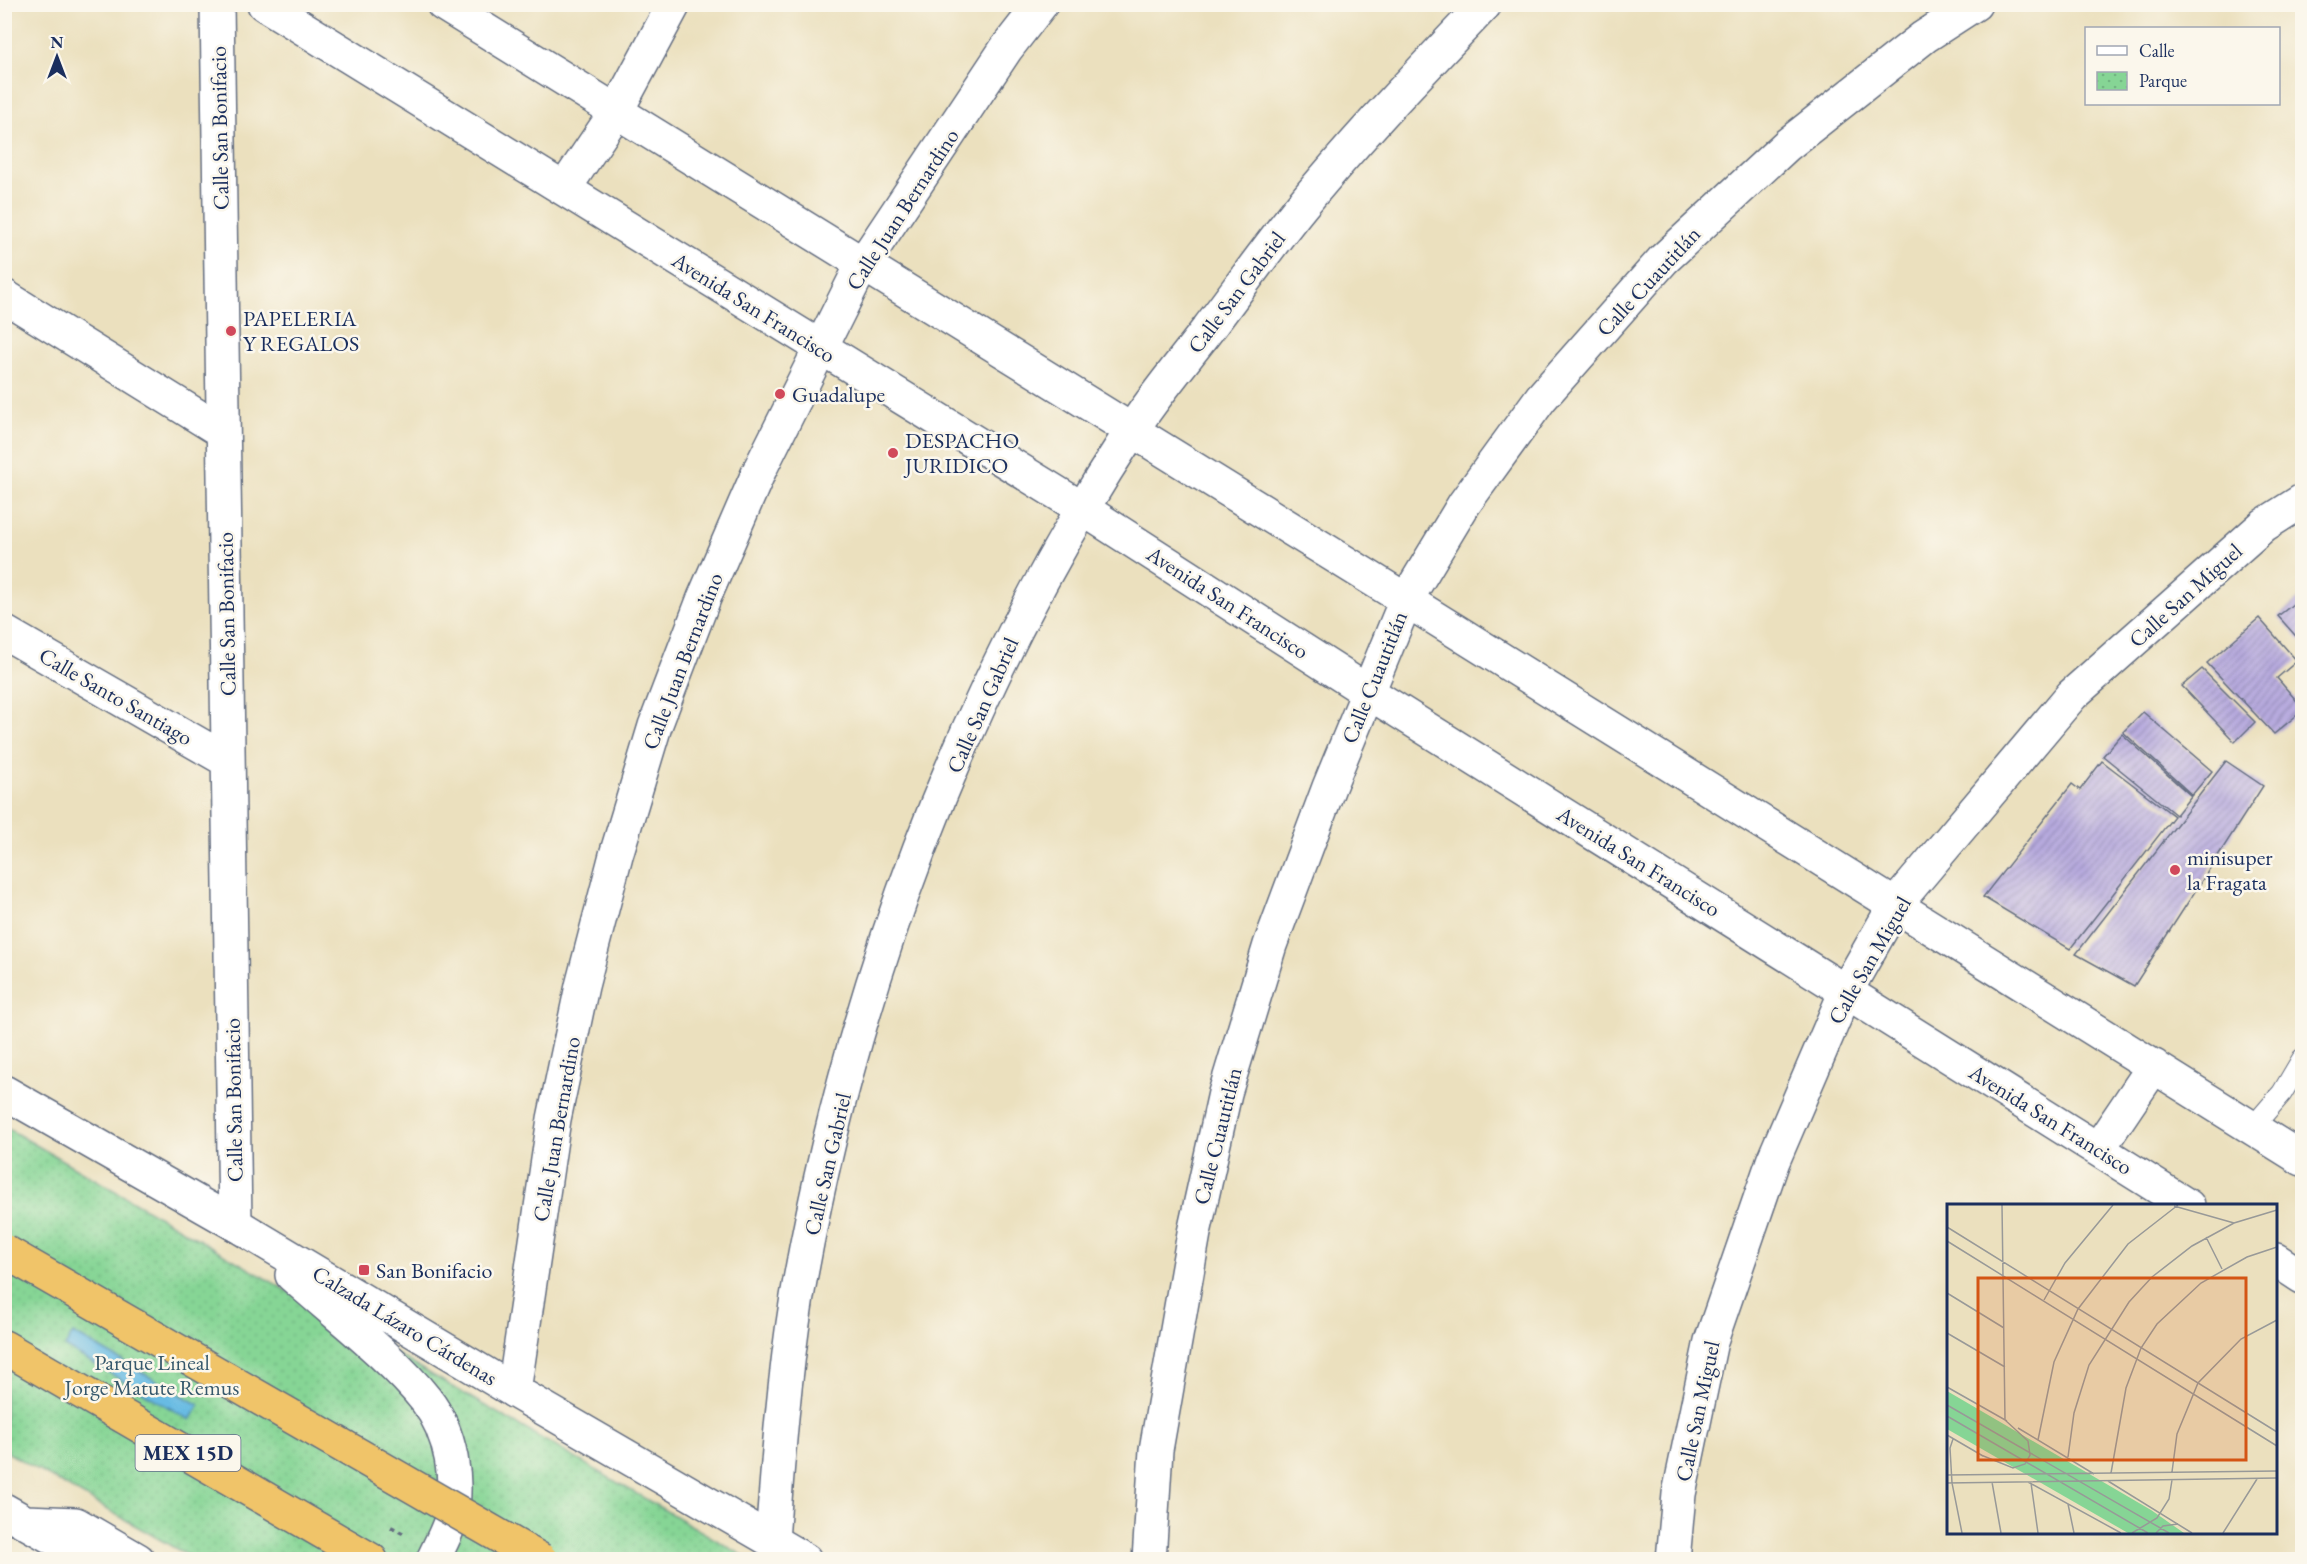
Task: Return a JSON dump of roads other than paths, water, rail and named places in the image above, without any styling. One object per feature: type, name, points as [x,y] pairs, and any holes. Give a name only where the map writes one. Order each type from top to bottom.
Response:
[{"type":"highway","points":[[4,1251],[541,1560]]},
{"type":"highway","name":"MEX 15D","points":[[4,1347],[371,1560]]},
{"type":"street","name":"Calle San Bonifacio","points":[[217,4],[235,1224]]},
{"type":"street","name":"Avenida San Francisco","points":[[264,4],[1083,509],[1368,692],[2185,1204]]},
{"type":"street","points":[[443,4],[1406,600],[2302,1160]]},
{"type":"street","points":[[564,189],[616,112],[674,4]]},
{"type":"street","name":"Calle Juan Bernardino","points":[[514,1390],[554,1119],[582,986],[616,855],[655,726],[704,598],[760,469],[862,265],[1006,49],[1041,4]]},
{"type":"street","name":"Calle San Gabriel","points":[[772,1540],[781,1423],[797,1299],[826,1158],[862,1017],[907,882],[960,751],[1019,623],[1083,509],[1131,430],[1302,205],[1399,94],[1485,4]]},
{"type":"street","name":"Calle Cuautitlán","points":[[1149,1560],[1156,1450],[1194,1233],[1225,1093],[1270,945],[1406,600],[1464,504],[1541,398],[1663,260],[1787,145],[1924,37],[1976,4]]},
{"type":"street","points":[[4,296],[224,432]]},
{"type":"street","name":"Calle San Miguel","points":[[1673,1560],[1678,1494],[1710,1341],[1773,1161],[1846,991],[1895,905],[2072,695],[2264,525],[2302,501]]},
{"type":"street","name":"Calle Santo Santiago","points":[[4,632],[228,761]]},
{"type":"street","points":[[2098,1149],[2154,1066]]},
{"type":"street","name":"Calzada Lázaro Cárdenas","points":[[4,1092],[235,1224],[805,1560]]},
{"type":"street","points":[[235,1224],[395,1367],[427,1401],[447,1442],[453,1471],[450,1521],[434,1560]]},
{"type":"street","points":[[2277,1261],[2302,1277]]},
{"type":"street","points":[[15,1516],[92,1560]]},
{"type":"street","points":[[15,1516],[76,1524],[138,1560]]},
{"type":"lane","points":[[2252,1128],[2282,1093],[2302,1059]]},
{"type":"water","points":[[73,1333],[199,1405],[190,1420],[65,1347]]},
{"type":"place","name":"PAPELERIA Y REGALOS","points":[[231,331]]},
{"type":"place","name":"Guadalupe","points":[[780,394]]},
{"type":"place","name":"DESPACHO JURIDICO","points":[[893,453]]},
{"type":"place","name":"minisuper la Fragata","points":[[2175,870]]},
{"type":"place","name":"San Bonifacio","points":[[364,1270]]},
{"type":"park label","name":"Parque Lineal Jorge Matute Remus","points":[[152,1374]]}]
